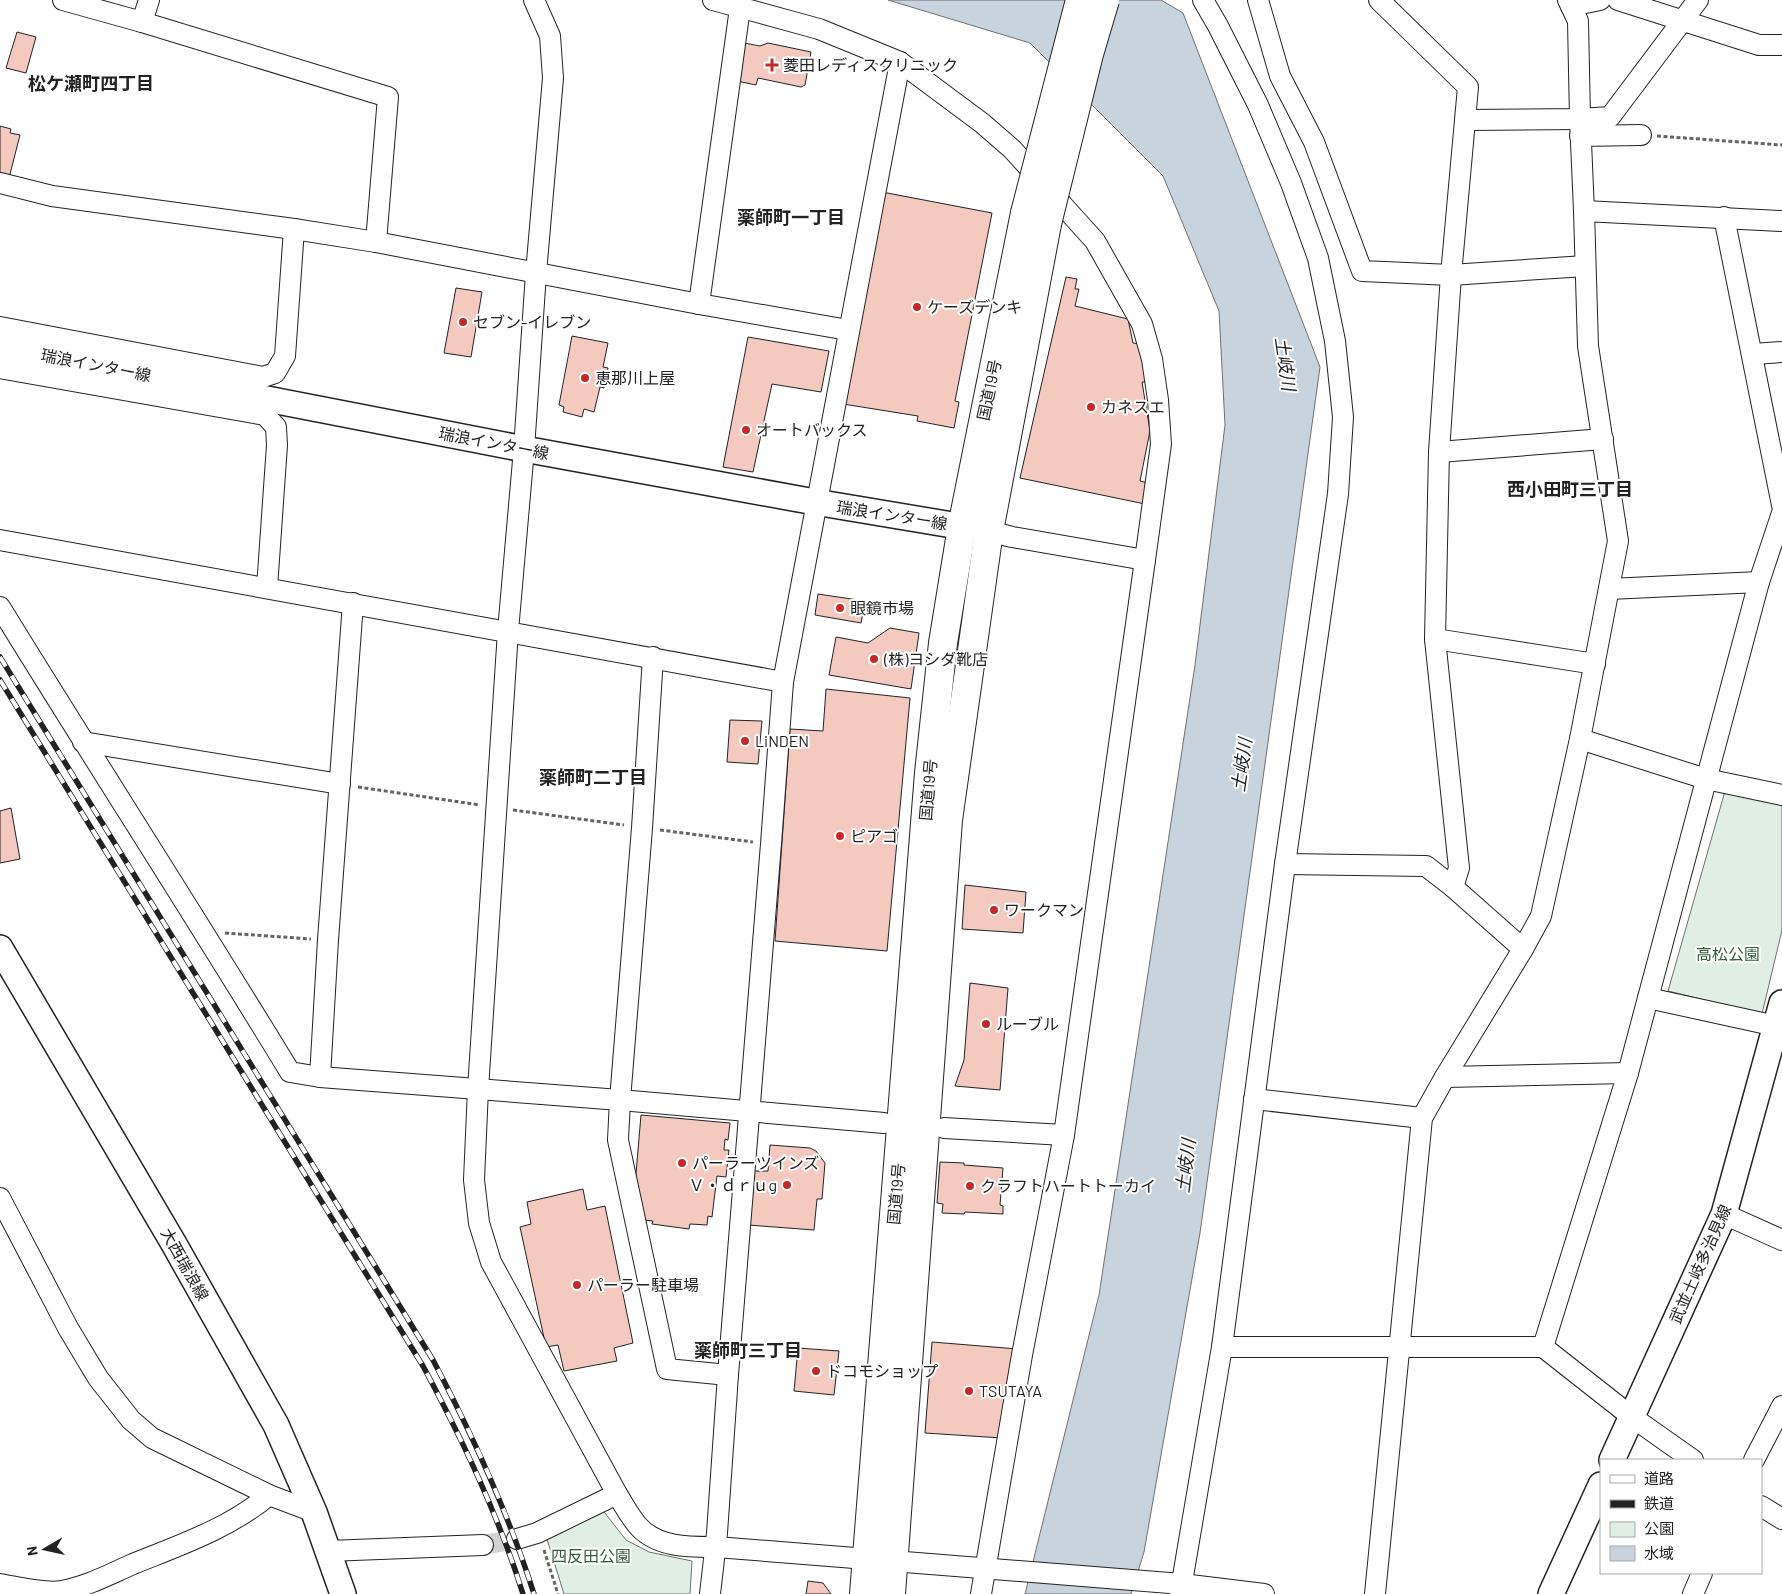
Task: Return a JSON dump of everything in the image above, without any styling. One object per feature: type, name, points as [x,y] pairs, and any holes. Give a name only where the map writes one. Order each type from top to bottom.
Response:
[{"type":"highway","name":"国道19号","points":[[864,1594],[929,773],[943,643],[962,527],[1036,219],[1080,0]]},
{"type":"highway","name":"国道19号","points":[[891,1594],[948,820],[1036,219],[1105,0]]},
{"type":"main road","name":"瑞浪インター線","points":[[1,347],[524,449],[815,502],[989,531]]},
{"type":"main road","name":"大西瑞浪線","points":[[0,948],[164,1228],[276,1425],[314,1512],[343,1594]]},
{"type":"main road","name":"武並土岐多治見線","points":[[1612,1459],[1724,1214],[1778,1030]]},
{"type":"main road","points":[[1551,1594],[1600,1487]]},
{"type":"street","points":[[63,0],[142,22],[388,97],[376,242]]},
{"type":"street","points":[[142,22],[149,0]]},
{"type":"street","points":[[534,0],[550,36],[553,78],[508,631],[478,1090],[474,1180],[479,1223],[491,1262],[617,1494],[639,1528],[654,1538],[679,1547],[716,1547],[988,1568],[1264,1594]]},
{"type":"street","points":[[713,0],[819,29],[900,62],[956,103],[1012,149],[1095,242],[1142,324],[1152,359],[1158,400],[1161,444],[1145,560],[1064,1135],[1022,1355],[988,1568],[981,1594]]},
{"type":"street","points":[[1176,1587],[1222,1347],[1285,864],[1338,494],[1343,417],[1334,341],[1318,258],[1291,183],[1258,105],[1203,0]]},
{"type":"street","points":[[1258,0],[1280,76],[1314,142],[1362,271],[1451,275],[1585,266]]},
{"type":"street","points":[[1375,1594],[1422,1118],[1524,949],[1541,916],[1580,739],[1618,541],[1588,346],[1578,21],[1570,3],[1600,0]]},
{"type":"street","points":[[1618,0],[1759,45],[1782,45]]},
{"type":"street","points":[[1580,128],[1610,116],[1698,0]]},
{"type":"street","points":[[1390,4],[1468,86],[1451,275],[1439,452],[1435,639],[1459,868],[1453,887]]},
{"type":"street","points":[[699,304],[740,8]]},
{"type":"street","points":[[710,1594],[716,1547],[728,1376],[772,844],[783,682],[815,502],[900,62]]},
{"type":"street","points":[[1465,120],[1580,128],[1641,135]]},
{"type":"street","points":[[0,183],[52,196],[294,228],[376,242],[699,304],[848,330]]},
{"type":"street","points":[[1584,211],[1782,221]]},
{"type":"street","points":[[1724,217],[1782,505]]},
{"type":"street","points":[[1,347],[263,377],[275,372],[285,356],[294,228]]},
{"type":"street","points":[[1,347],[265,416],[276,427],[277,445],[267,588]]},
{"type":"street","points":[[1753,354],[1782,352]]},
{"type":"street","points":[[1439,452],[1603,440]]},
{"type":"street","points":[[1543,1347],[1628,1073],[1759,582],[1782,513]]},
{"type":"street","points":[[989,531],[1012,537],[1145,560]]},
{"type":"street","points":[[0,540],[783,682]]},
{"type":"street","points":[[1609,589],[1759,582]]},
{"type":"street","points":[[320,1077],[328,940],[353,603]]},
{"type":"street","points":[[0,607],[290,1072],[320,1077],[884,1123]]},
{"type":"street","points":[[1435,639],[1595,664]]},
{"type":"street","points":[[653,657],[618,1140],[667,1369],[728,1376]]},
{"type":"street","points":[[1580,739],[1706,779],[1782,795]]},
{"type":"street","points":[[83,742],[340,784]]},
{"type":"street","points":[[1285,864],[1426,866],[1524,949]]},
{"type":"street","points":[[1648,998],[1778,1030]]},
{"type":"street","points":[[1445,1077],[1628,1073]]},
{"type":"street","points":[[1254,1099],[1422,1118]]},
{"type":"street","points":[[944,1128],[1064,1135]]},
{"type":"street","points":[[0,1198],[68,1328],[98,1378],[131,1420],[152,1438],[269,1495],[314,1512]]},
{"type":"street","points":[[1724,1214],[1782,1240]]},
{"type":"street","points":[[1222,1347],[1543,1347],[1632,1417],[1692,1459]]},
{"type":"street","points":[[1755,1459],[1782,1406]]},
{"type":"street","points":[[517,1539],[537,1533],[617,1494]]},
{"type":"street","points":[[0,1584],[32,1590],[60,1591],[94,1588],[222,1526],[269,1495]]},
{"type":"street","points":[[1762,1507],[1782,1519]]},
{"type":"street","points":[[328,1551],[483,1545]]},
{"type":"street","points":[[1693,1594],[1702,1574]]},
{"type":"path","points":[[1641,135],[1782,146]]},
{"type":"path","points":[[340,784],[496,808],[772,844]]},
{"type":"path","points":[[204,932],[328,940]]},
{"type":"path","points":[[537,1533],[558,1594]]},
{"type":"green space","name":"高松公園","points":[[1727,784],[1782,801],[1782,930],[1762,1014],[1668,991]]},
{"type":"green space","name":"四反田公園","points":[[601,1508],[626,1540],[649,1552],[692,1561],[690,1594],[564,1594],[546,1536]]},
{"type":"water","name":"土岐川","points":[[888,0],[1161,0],[1183,13],[1320,367],[1200,1233],[1144,1552],[1131,1594],[1025,1594],[1099,1295],[1195,665],[1225,425],[1219,311],[1163,176],[1030,43]]},
{"type":"building","points":[[17,32],[36,37],[26,73],[6,68]]},
{"type":"building","name":"菱田レディスクリニック","points":[[739,42],[760,46],[768,43],[811,52],[805,85],[801,87],[758,78],[756,85],[732,80]]},
{"type":"building","points":[[0,126],[11,129],[10,133],[20,135],[9,178],[0,176]]},
{"type":"building","name":"ケーズデンキ","points":[[882,192],[992,213],[955,401],[959,402],[954,428],[917,421],[918,416],[843,404]]},
{"type":"building","name":"カネスエ","points":[[1066,277],[1077,279],[1075,289],[1079,289],[1075,306],[1128,319],[1133,343],[1141,344],[1150,382],[1142,382],[1150,431],[1140,481],[1148,483],[1145,504],[1020,478]]},
{"type":"building","name":"セブン-イレブン","points":[[456,288],[482,292],[471,357],[444,353]]},
{"type":"building","name":"恵那川上屋","points":[[572,336],[608,343],[603,367],[608,368],[604,388],[600,387],[594,412],[584,409],[582,417],[563,412],[564,407],[559,405]]},
{"type":"building","name":"オートバックス","points":[[748,337],[829,351],[821,392],[772,384],[753,472],[723,467]]},
{"type":"building","name":"眼鏡市場","points":[[818,594],[865,601],[861,623],[815,615]]},
{"type":"building","name":"(株)ヨシダ靴店","points":[[890,628],[919,633],[911,689],[829,675],[836,637],[868,643]]},
{"type":"building","name":"ピアゴ","points":[[826,689],[910,698],[887,951],[775,941],[790,729],[823,731]]},
{"type":"building","name":"LiNDEN","points":[[730,720],[762,721],[758,764],[727,762]]},
{"type":"building","points":[[11,808],[20,859],[0,863],[0,811]]},
{"type":"building","name":"ワークマン","points":[[965,885],[1026,892],[1023,933],[962,929]]},
{"type":"building","name":"ルーブル","points":[[970,983],[1008,988],[1000,1090],[955,1086],[964,1060]]},
{"type":"building","name":"パーラーツインズ","points":[[641,1115],[730,1123],[728,1140],[725,1139],[724,1150],[729,1150],[726,1177],[717,1176],[712,1217],[708,1216],[707,1225],[690,1224],[689,1229],[652,1224],[653,1221],[644,1220],[635,1185]]},
{"type":"building","name":"Ｖ・ｄｒｕg","points":[[770,1145],[810,1148],[816,1151],[825,1163],[822,1199],[817,1199],[814,1230],[748,1225],[753,1171],[768,1171]]},
{"type":"building","name":"クラフトハートトーカイ","points":[[940,1162],[1003,1168],[1000,1205],[1003,1206],[1003,1214],[942,1213],[943,1204],[937,1203]]},
{"type":"building","name":"パーラー駐車場","points":[[583,1189],[587,1210],[605,1206],[633,1343],[614,1348],[617,1361],[564,1371],[558,1345],[546,1347],[520,1227],[531,1224],[527,1202]]},
{"type":"building","name":"TSUTAYA","points":[[932,1342],[1018,1349],[1002,1438],[925,1433]]},
{"type":"building","name":"ドコモショップ","points":[[798,1348],[839,1351],[834,1395],[794,1391]]},
{"type":"building","points":[[808,1581],[823,1583],[831,1594],[806,1594]]},
{"type":"tunnel","points":[[483,1545],[517,1539]]},
{"type":"railway","points":[[0,657],[433,1360],[489,1475],[513,1534],[534,1594]]},
{"type":"railway","points":[[0,680],[423,1366],[452,1421],[491,1506],[523,1594]]},
{"type":"place","name":"菱田レディスクリニック","points":[[772,65]]},
{"type":"place","name":"ケーズデンキ","points":[[917,307]]},
{"type":"place","name":"セブン-イレブン","points":[[463,322]]},
{"type":"place","name":"恵那川上屋","points":[[585,378]]},
{"type":"place","name":"カネスエ","points":[[1091,407]]},
{"type":"place","name":"オートバックス","points":[[746,430]]},
{"type":"place","name":"眼鏡市場","points":[[840,608]]},
{"type":"place","name":"(株)ヨシダ靴店","points":[[874,659]]},
{"type":"place","name":"LiNDEN","points":[[745,741]]},
{"type":"place","name":"ピアゴ","points":[[840,836]]},
{"type":"place","name":"ワークマン","points":[[994,910]]},
{"type":"place","name":"ルーブル","points":[[986,1024]]},
{"type":"place","name":"パーラーツインズ","points":[[682,1163]]},
{"type":"place","name":"Ｖ・ｄｒｕg","points":[[787,1185]]},
{"type":"place","name":"クラフトハートトーカイ","points":[[970,1186]]},
{"type":"place","name":"パーラー駐車場","points":[[577,1285]]},
{"type":"place","name":"ドコモショップ","points":[[816,1371]]},
{"type":"place","name":"TSUTAYA","points":[[969,1391]]},
{"type":"district","name":"松ケ瀬町四丁目","points":[[91,84]]},
{"type":"district","name":"薬師町一丁目","points":[[791,218]]},
{"type":"district","name":"西小田町三丁目","points":[[1570,490]]},
{"type":"district","name":"薬師町二丁目","points":[[593,778]]},
{"type":"district","name":"薬師町三丁目","points":[[748,1351]]}]
